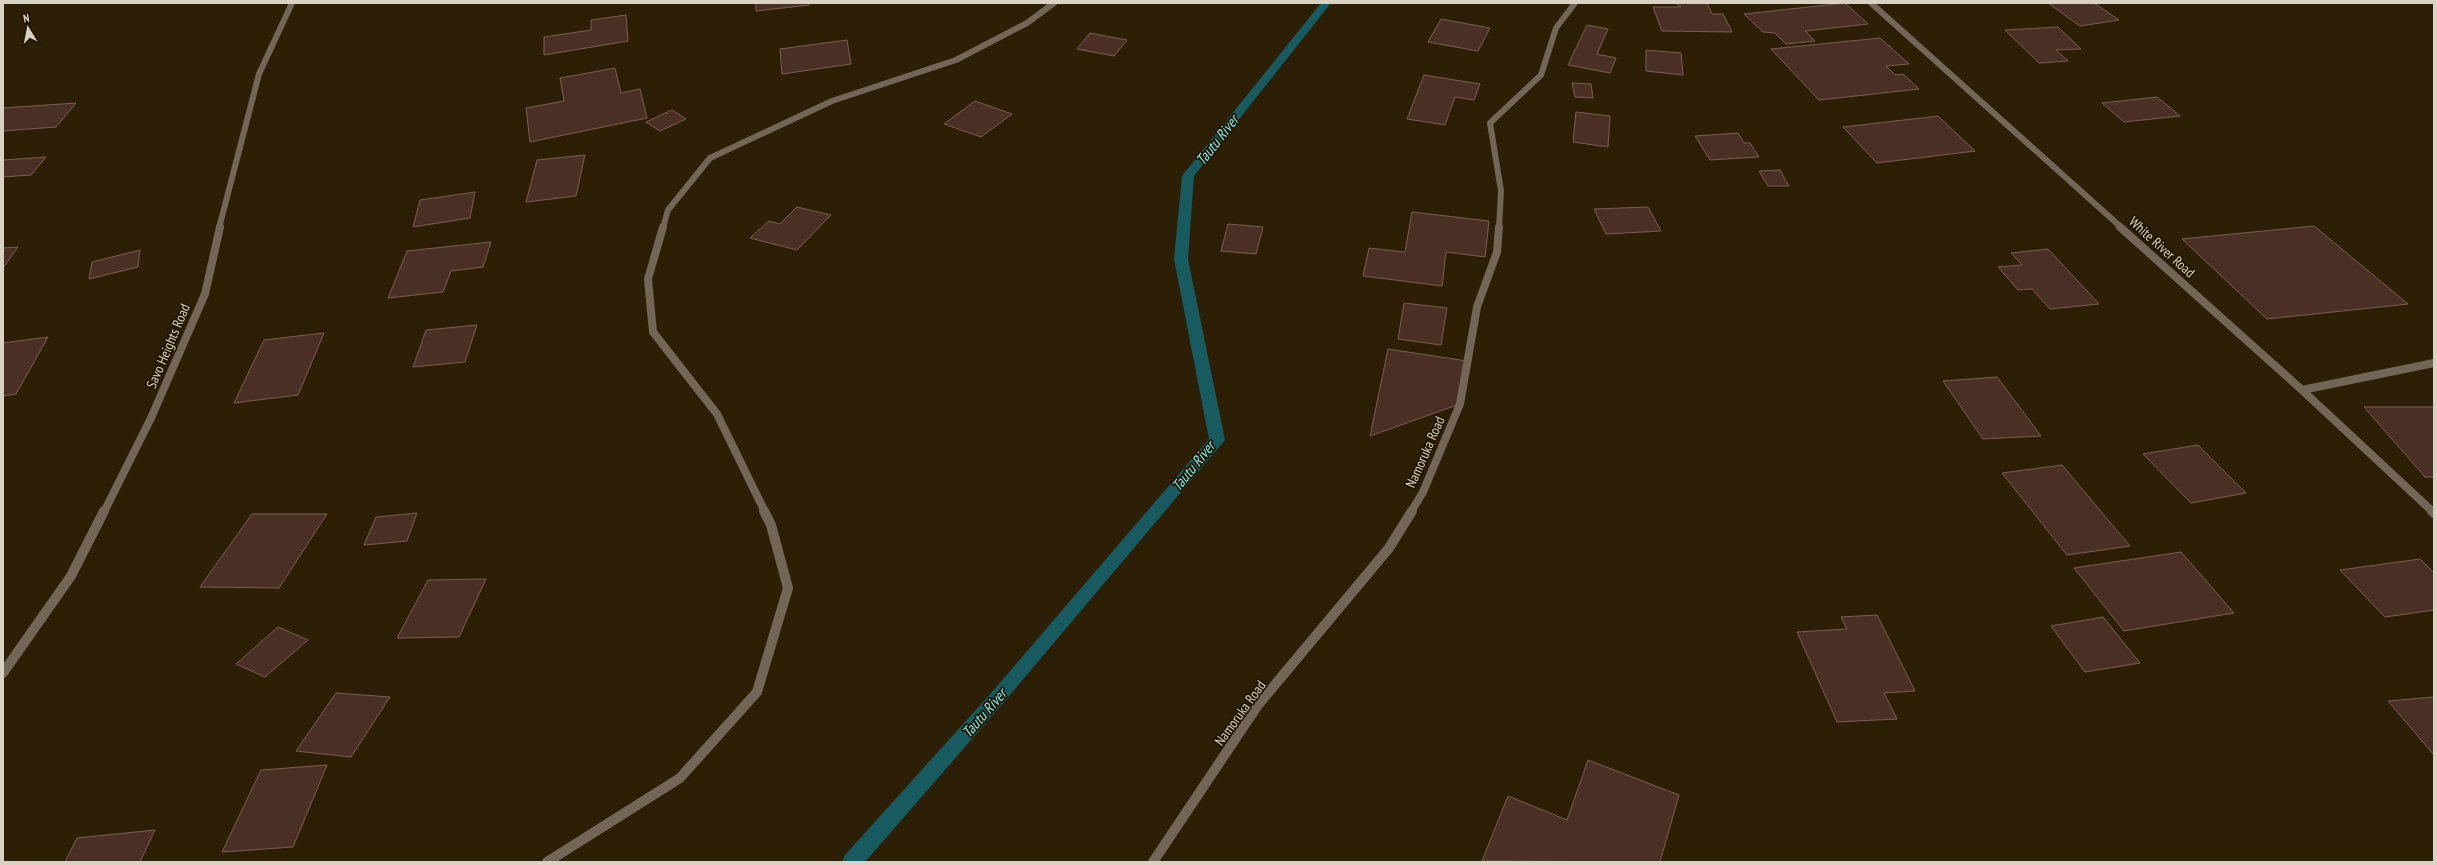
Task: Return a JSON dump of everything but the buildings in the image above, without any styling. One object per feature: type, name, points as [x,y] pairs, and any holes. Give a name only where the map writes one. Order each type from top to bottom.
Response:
[{"type":"street","name":"Savo Heights Road","points":[[3,673],[72,576],[151,418],[205,294],[226,198],[259,74],[292,3]]},
{"type":"street","points":[[547,862],[680,778],[757,692],[788,588],[771,525],[717,414],[653,332],[648,279],[668,210],[710,158],[832,101],[956,60],[1027,23],[1054,3]]},
{"type":"street","name":"Namoruka Road","points":[[1153,862],[1258,705],[1389,548],[1423,492],[1460,404],[1477,307],[1497,252],[1501,191],[1490,123],[1540,75],[1556,28],[1575,3]]},
{"type":"street","name":"White River Road","points":[[1871,3],[2302,390],[2434,513]]},
{"type":"street","points":[[2302,390],[2434,364]]},
{"type":"waterway","name":"Tautu River","points":[[852,862],[998,697],[1217,440],[1181,259],[1188,176],[1326,3]]}]
